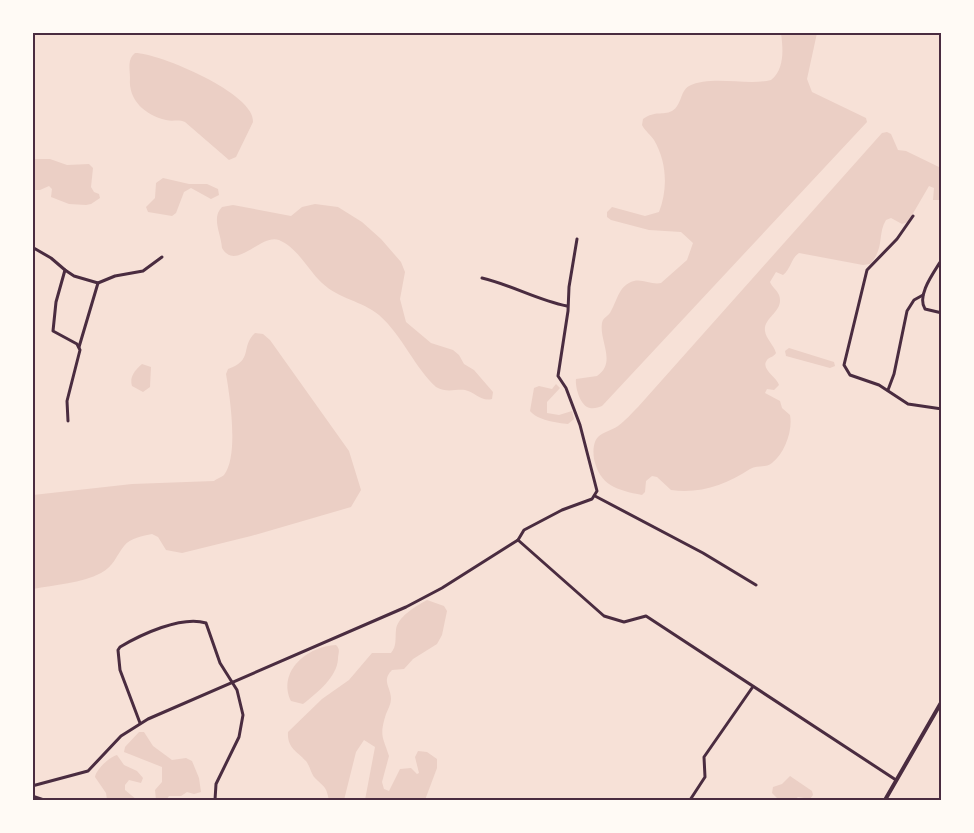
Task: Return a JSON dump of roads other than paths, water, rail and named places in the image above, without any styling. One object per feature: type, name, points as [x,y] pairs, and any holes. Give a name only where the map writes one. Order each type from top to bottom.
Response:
[{"type":"street","points":[[913,216],[897,239],[867,270],[844,365],[850,375],[888,390],[908,404],[942,409]]},
{"type":"street","points":[[32,786],[88,771],[121,736],[140,723],[406,607],[518,540],[524,530],[595,496],[597,491],[580,425],[566,388],[558,376],[577,239]]},
{"type":"street","points":[[32,247],[51,258],[74,276],[98,283],[115,276],[143,271],[162,257]]},
{"type":"street","points":[[942,258],[923,295],[922,302],[925,309],[942,313]]},
{"type":"street","points":[[65,270],[56,302],[53,331],[79,347]]},
{"type":"street","points":[[482,278],[510,286],[544,301],[567,306]]},
{"type":"street","points":[[68,421],[66,408],[78,362],[79,347],[98,283]]},
{"type":"street","points":[[888,390],[894,374],[907,311],[914,300],[923,295]]},
{"type":"street","points":[[595,496],[703,553],[756,585]]},
{"type":"street","points":[[518,540],[604,616],[624,622],[646,616],[752,688],[896,780]]},
{"type":"street","points":[[140,723],[120,670],[118,650],[123,645],[154,630],[191,621],[206,622],[224,672],[233,682],[241,703],[242,721],[235,746],[220,772],[216,784],[216,800]]},
{"type":"street","points":[[690,800],[705,776],[704,756],[752,688]]},
{"type":"street","points":[[885,800],[942,701]]},
{"type":"street","points":[[32,796],[44,800]]}]
